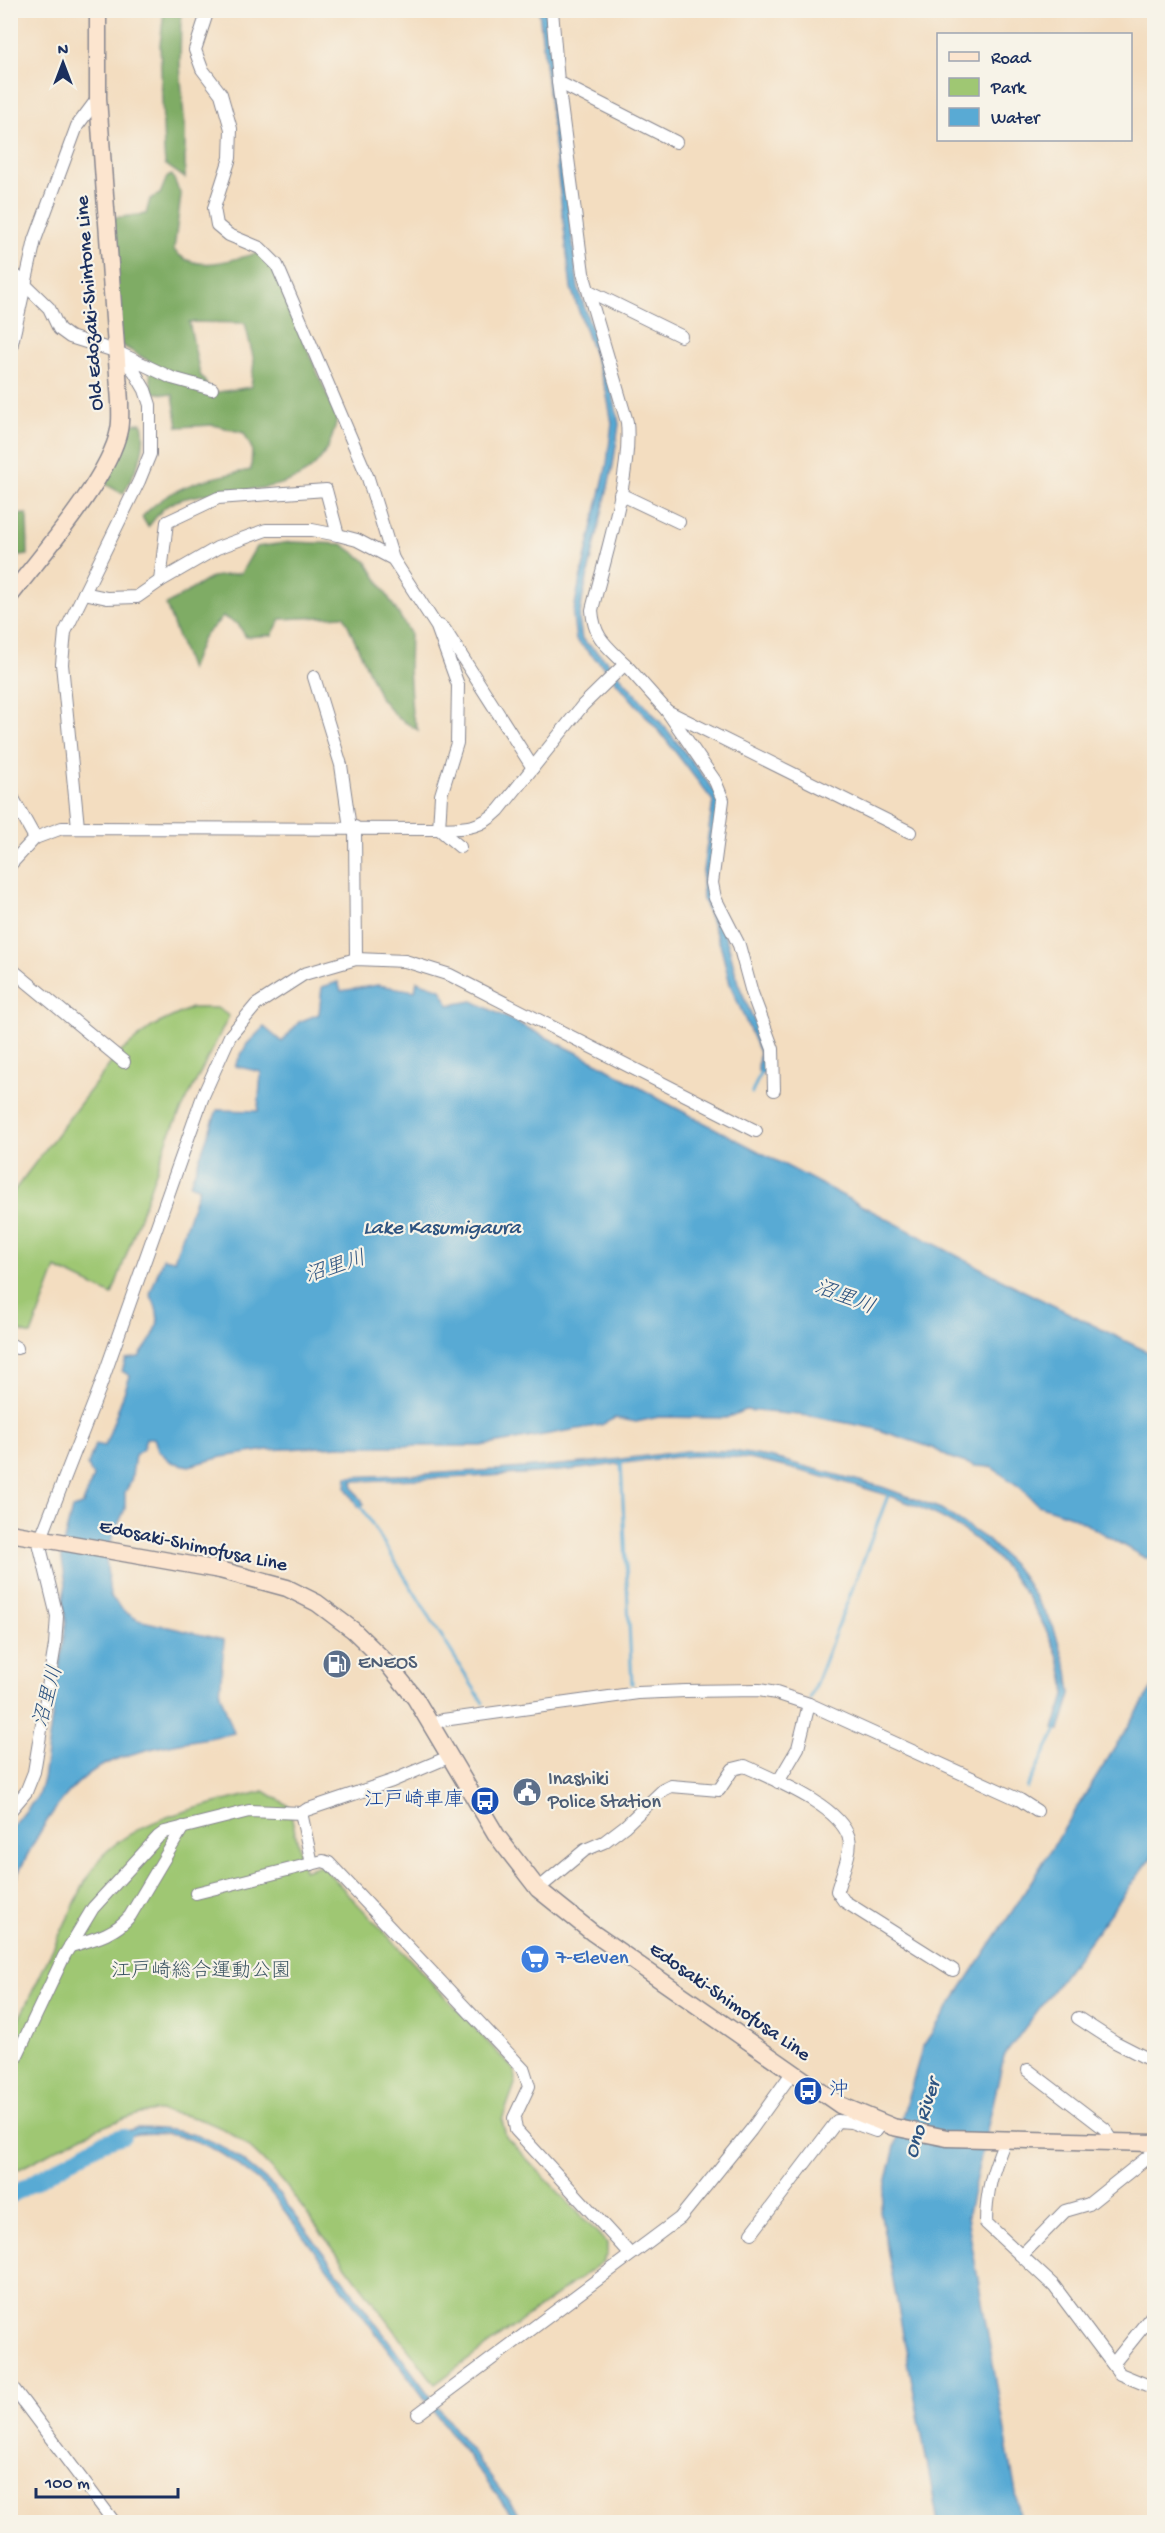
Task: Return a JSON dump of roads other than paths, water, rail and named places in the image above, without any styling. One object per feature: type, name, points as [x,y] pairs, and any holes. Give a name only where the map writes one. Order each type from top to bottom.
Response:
[{"type":"main road","name":"Old Edozaki-Shintone Line","points":[[10,596],[90,491],[113,447],[119,430],[120,416],[98,98],[97,11]]},
{"type":"main road","name":"Edosaki-Shimofusa Line","points":[[10,1533],[220,1570],[273,1584],[303,1595],[335,1616],[369,1646],[400,1680],[432,1724],[497,1836],[538,1889],[593,1933],[840,2105],[887,2125],[947,2138],[1155,2143]]},
{"type":"street","points":[[208,10],[195,50],[202,69],[221,94],[231,129],[230,158],[214,208],[217,225],[229,235],[260,248],[277,265],[361,458],[393,559],[434,622],[458,685],[457,742],[441,795],[439,829]]},
{"type":"street","points":[[552,10],[558,82],[583,273],[627,422],[629,439],[620,494],[592,610],[593,625],[598,638],[667,711],[715,781],[723,800],[712,883],[715,898],[739,945],[752,993],[773,1049],[774,1090]]},
{"type":"street","points":[[558,82],[676,142]]},
{"type":"street","points":[[10,352],[34,240],[77,126],[98,98]]},
{"type":"street","points":[[10,270],[49,308],[59,329],[70,337],[115,351],[172,378],[212,389]]},
{"type":"street","points":[[589,291],[681,336]]},
{"type":"street","points":[[78,827],[62,664],[65,632],[150,454],[150,405],[145,390],[134,371],[115,351]]},
{"type":"street","points":[[160,580],[167,522],[218,498],[326,490],[338,535]]},
{"type":"street","points":[[620,494],[680,522]]},
{"type":"street","points":[[84,593],[107,598],[137,597],[160,580],[217,548],[266,530],[312,530],[338,535],[357,540],[393,559]]},
{"type":"street","points":[[434,622],[445,630],[533,768]]},
{"type":"street","points":[[10,865],[35,838],[49,831],[78,827],[439,829],[467,828],[486,822],[499,810],[583,705],[625,664]]},
{"type":"street","points":[[314,677],[340,765],[353,828],[356,959]]},
{"type":"street","points":[[667,711],[910,832]]},
{"type":"street","points":[[10,793],[35,838]]},
{"type":"street","points":[[439,829],[460,847]]},
{"type":"street","points":[[10,1811],[31,1785],[54,1646],[57,1616],[40,1547],[99,1390],[203,1096],[230,1036],[256,1005],[304,974],[356,959],[405,961],[450,975],[756,1131]]},
{"type":"street","points":[[10,968],[124,1062]]},
{"type":"street","points":[[432,1724],[443,1720],[638,1693],[759,1690],[809,1704],[1020,1800],[1037,1811]]},
{"type":"street","points":[[778,1782],[798,1748],[809,1704]]},
{"type":"street","points":[[10,2070],[70,1946],[93,1908],[165,1832],[249,1811],[302,1813],[392,1781],[451,1756]]},
{"type":"street","points":[[538,1889],[585,1850],[604,1842],[625,1826],[663,1790],[671,1786],[719,1790],[733,1769],[745,1766],[832,1813],[850,1838],[849,1850],[837,1891],[844,1900],[953,1971]]},
{"type":"street","points":[[302,1813],[312,1864]]},
{"type":"street","points":[[70,1946],[101,1937],[119,1928],[130,1916],[183,1827]]},
{"type":"street","points":[[196,1893],[323,1861],[332,1865],[524,2070],[529,2086],[514,2118],[516,2130],[630,2254]]},
{"type":"street","points":[[1078,2018],[1115,2042],[1155,2062]]},
{"type":"street","points":[[1028,2070],[1105,2129],[1114,2143]]},
{"type":"street","points":[[418,2414],[680,2218],[751,2130],[792,2073]]},
{"type":"street","points":[[752,2233],[837,2121],[851,2122],[876,2131],[887,2125]]},
{"type":"street","points":[[1002,2140],[986,2196],[986,2223],[1054,2286],[1120,2374],[1155,2388]]},
{"type":"street","points":[[1022,2255],[1065,2211],[1089,2205],[1155,2152]]},
{"type":"street","points":[[1113,2364],[1155,2313]]},
{"type":"street","points":[[10,2384],[114,2523]]},
{"type":"water","points":[[539,11],[546,11],[578,288],[612,390],[619,424],[613,465],[579,619],[582,639],[606,660],[668,731],[720,798],[710,899],[729,947],[738,983],[767,1051],[765,1074],[758,1071],[759,1052],[730,984],[721,947],[703,899],[702,878],[713,801],[663,736],[601,664],[576,640],[573,617],[607,464],[612,423],[606,390],[571,288]]},
{"type":"water","name":"Lake Kasumigaura","points":[[417,981],[441,989],[449,1005],[473,1001],[600,1064],[661,1100],[1026,1292],[1154,1355],[1154,1558],[1145,1558],[1074,1517],[1038,1505],[1021,1488],[991,1467],[975,1466],[948,1457],[933,1448],[873,1428],[810,1416],[745,1410],[726,1418],[659,1417],[636,1422],[615,1418],[601,1425],[481,1446],[340,1446],[267,1450],[222,1457],[189,1466],[171,1462],[158,1450],[154,1438],[146,1438],[143,1449],[135,1455],[131,1482],[125,1492],[125,1509],[112,1538],[106,1559],[110,1596],[125,1612],[138,1620],[224,1640],[220,1694],[234,1733],[145,1750],[96,1769],[69,1792],[46,1822],[11,1888],[11,1829],[38,1796],[43,1779],[66,1622],[63,1598],[66,1584],[61,1553],[72,1509],[83,1504],[93,1477],[88,1465],[95,1444],[105,1446],[130,1376],[122,1371],[126,1359],[139,1357],[154,1334],[158,1320],[155,1304],[150,1294],[163,1258],[174,1260],[199,1188],[190,1184],[217,1110],[258,1111],[261,1072],[235,1066],[247,1044],[264,1027],[282,1042],[299,1022],[319,1014],[322,987],[338,982],[341,991],[378,985],[415,991]]},
{"type":"water","points":[[686,1451],[732,1451],[773,1458],[882,1487],[941,1509],[990,1542],[1020,1573],[1053,1626],[1068,1671],[1071,1694],[1060,1730],[1054,1728],[1062,1707],[1065,1683],[1058,1658],[1034,1607],[1009,1572],[988,1550],[966,1532],[941,1517],[888,1495],[768,1463],[743,1458],[711,1456],[690,1456],[515,1474],[352,1481],[353,1488],[364,1504],[358,1507],[346,1488],[347,1477],[517,1468]]},
{"type":"water","name":"Ono River","points":[[1154,1685],[1154,1854],[1004,2056],[967,2217],[1021,2522],[938,2522],[880,2210],[901,2121],[923,2046],[1017,1904]]},
{"type":"water","points":[[136,2128],[180,2131],[212,2141],[241,2159],[274,2187],[524,2522],[517,2522],[269,2190],[225,2156],[193,2140],[176,2135],[137,2134],[102,2146],[101,2140]]},
{"type":"waterway","points":[[752,1093],[762,1069]]},
{"type":"waterway","points":[[621,1463],[632,1684]]},
{"type":"waterway","points":[[810,1699],[889,1493]]},
{"type":"waterway","points":[[359,1503],[483,1703]]},
{"type":"waterway","points":[[1027,1788],[1059,1725]]},
{"type":"waterway","points":[[10,2196],[101,2143],[123,2136]]},
{"type":"place","name":"ENEOS","points":[[337,1664]]},
{"type":"place","name":"Inashiki Police Station","points":[[527,1792]]},
{"type":"place","name":"江戸崎車庫","points":[[485,1801]]},
{"type":"place","name":"7-Eleven","points":[[535,1959]]},
{"type":"place","name":"沖","points":[[808,2091]]},
{"type":"water label","name":"沼里川","points":[[336,1269]]},
{"type":"water label","name":"沼里川","points":[[844,1299]]},
{"type":"water label","name":"沼里川","points":[[50,1697]]},
{"type":"park label","name":"江戸崎総合運動公園","points":[[201,1972]]}]
